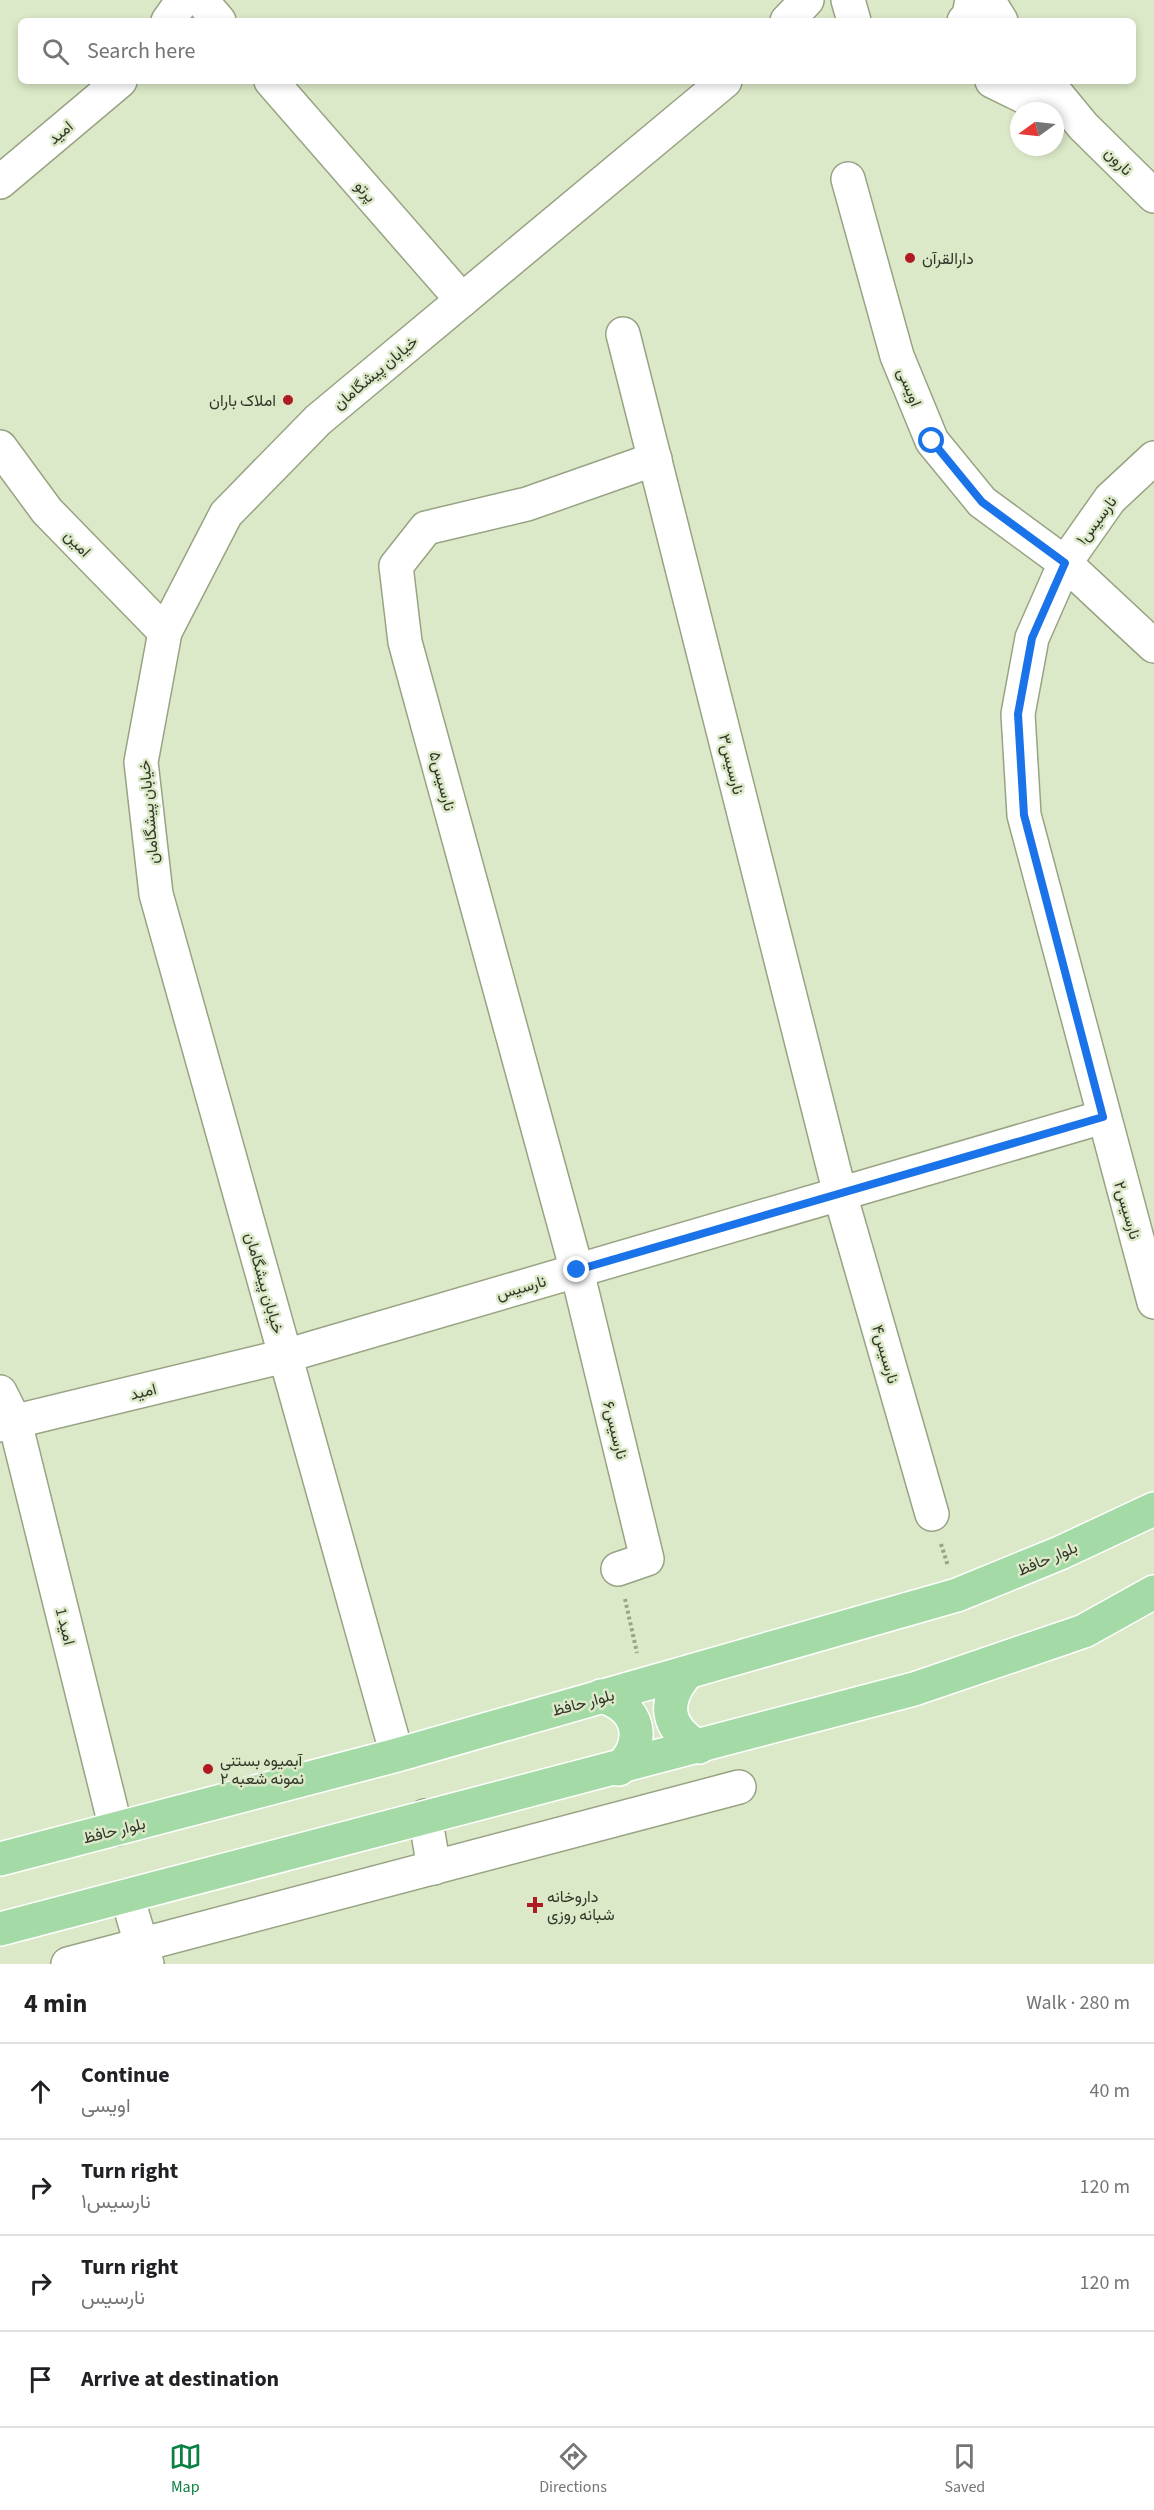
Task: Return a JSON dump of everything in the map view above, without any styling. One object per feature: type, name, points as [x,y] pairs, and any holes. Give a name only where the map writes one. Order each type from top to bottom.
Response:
[{"type":"main road","name":"بلوار حافظ","points":[[0,1859],[397,1755],[957,1595],[1060,1554],[1154,1509]]},
{"type":"main road","points":[[0,1929],[425,1816],[619,1769],[914,1689],[1084,1631],[1154,1592]]},
{"type":"main road","points":[[686,1674],[675,1688],[670,1705],[673,1723],[684,1738],[699,1747]]},
{"type":"main road","points":[[602,1696],[623,1706],[636,1726],[634,1750],[619,1769]]},
{"type":"street","points":[[170,18],[183,0]]},
{"type":"street","points":[[201,0],[216,18]]},
{"type":"street","points":[[790,18],[807,0]]},
{"type":"street","points":[[848,0],[853,18]]},
{"type":"street","points":[[966,18],[972,0]]},
{"type":"street","points":[[988,0],[999,18]]},
{"type":"street","name":"امید","points":[[3,175],[116,84]]},
{"type":"street","name":"پرتو","points":[[274,84],[462,300]]},
{"type":"street","name":"خیابان پیشگامان","points":[[397,1755],[156,894],[141,762],[165,632],[226,514],[318,420],[721,84]]},
{"type":"street","name":"نارون","points":[[998,84],[1035,102]]},
{"type":"street","name":"نارون","points":[[1048,84],[1057,102]]},
{"type":"street","name":"نارون","points":[[1064,116],[1154,196]]},
{"type":"street","name":"اویسی","points":[[848,179],[897,356],[932,441],[982,502],[1065,563],[1154,646]]},
{"type":"street","name":"نارسیس۳","points":[[623,334],[840,1194]]},
{"type":"street","name":"امین","points":[[0,447],[47,511],[165,632]]},
{"type":"street","name":"نارسیس۱","points":[[1103,1117],[1024,815],[1018,714],[1032,638],[1065,563],[1110,499],[1154,458]]},
{"type":"street","name":"نارسیس۵","points":[[577,1270],[405,642],[396,566],[426,528],[527,504],[655,459]]},
{"type":"street","name":"نارسیس","points":[[285,1356],[1103,1117]]},
{"type":"street","name":"نارسیس۲","points":[[1103,1117],[1154,1302]]},
{"type":"street","name":"نارسیس۴","points":[[840,1194],[932,1514]]},
{"type":"street","name":"نارسیس۶","points":[[577,1270],[647,1559],[618,1569]]},
{"type":"street","name":"امید","points":[[8,1424],[285,1356]]},
{"type":"street","name":"امید 1","points":[[0,1392],[116,1829]]},
{"type":"street","points":[[68,1964],[144,1955],[434,1868],[738,1787]]},
{"type":"street","points":[[425,1816],[434,1868]]},
{"type":"street","points":[[128,1896],[144,1955]]},
{"type":"path","points":[[932,1514],[957,1595]]},
{"type":"path","points":[[618,1569],[645,1686]]},
{"type":"place","name":"دارالقرآن","points":[[910,258]]},
{"type":"place","name":"املاک باران","points":[[288,400]]},
{"type":"place","name":"آبمیوه بستنی نمونه شعبه ۲","points":[[208,1769]]},
{"type":"place","name":"داروخانه شبانه روزی","points":[[535,1905]]},
{"type":"route","points":[[577,1270],[1103,1117],[1024,815],[1018,714],[1032,638],[1065,563],[982,502],[932,441]]}]
